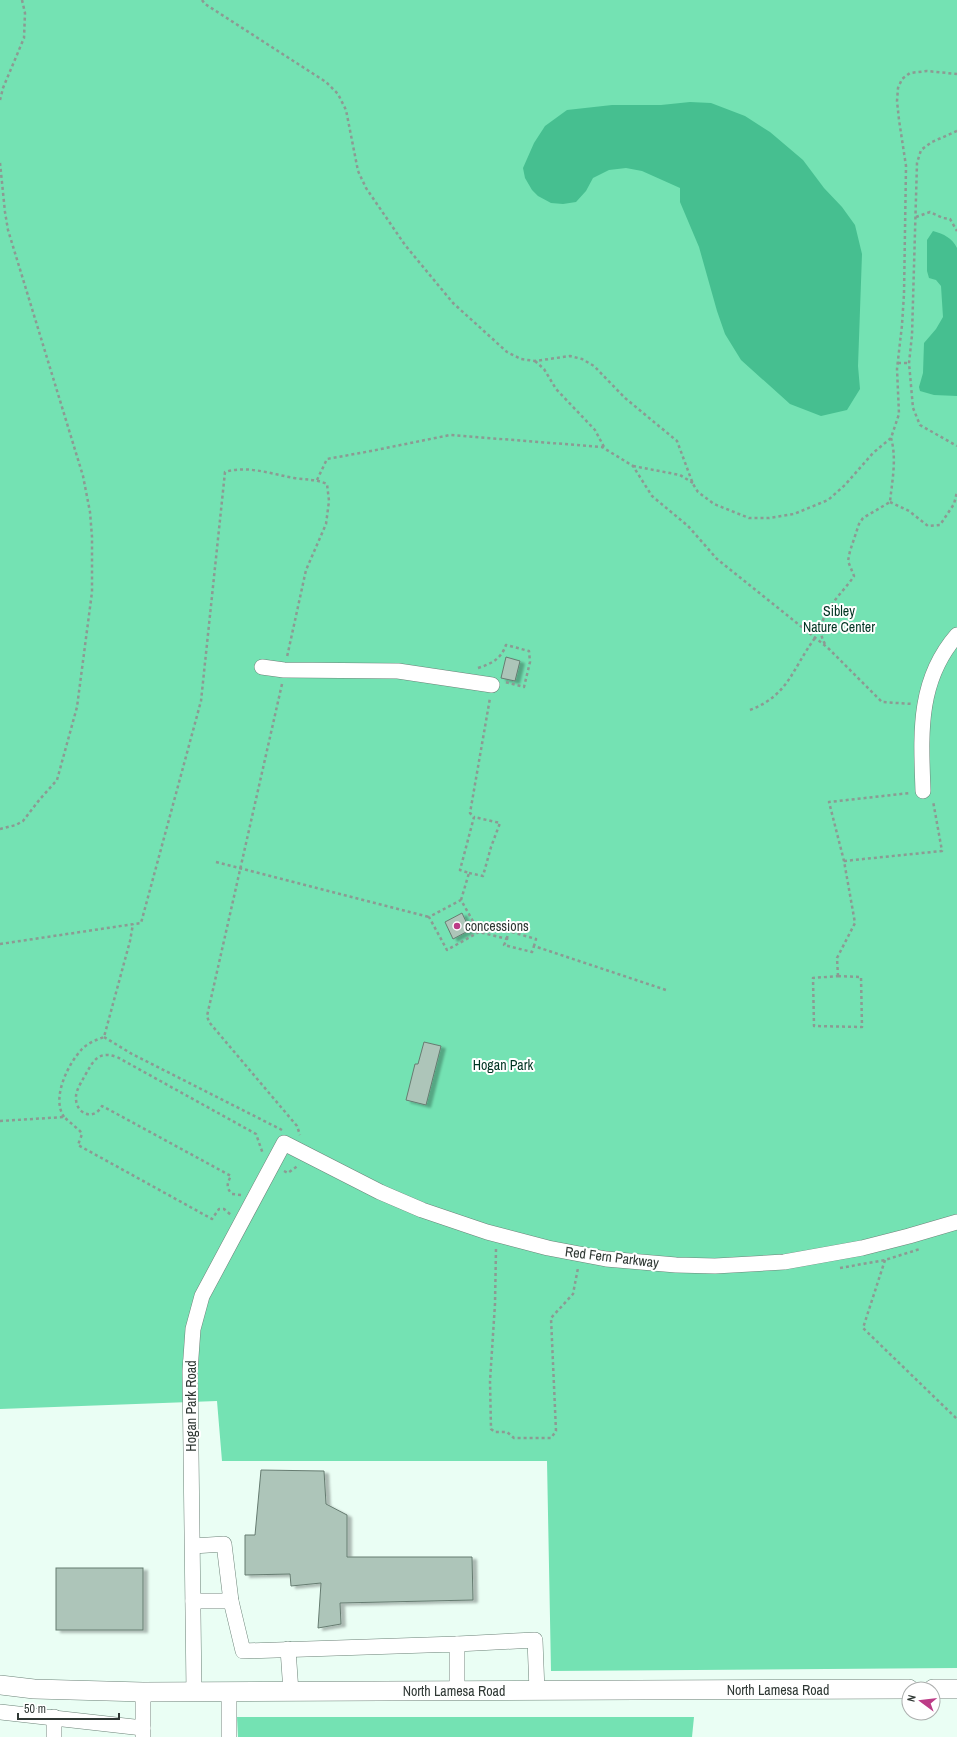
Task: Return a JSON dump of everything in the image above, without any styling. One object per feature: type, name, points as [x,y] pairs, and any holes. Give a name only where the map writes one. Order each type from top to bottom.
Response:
[{"type":"main road","name":"North Lamesa Road","points":[[0,1686],[34,1689],[143,1692],[901,1690]]},
{"type":"main road","points":[[941,1689],[957,1689]]},
{"type":"street","points":[[919,792],[922,730],[928,687],[939,660],[957,635]]},
{"type":"street","points":[[262,666],[284,670],[398,671],[493,682]]},
{"type":"street","name":"Red Fern Parkway","points":[[288,1137],[391,1197],[422,1210],[498,1235],[548,1248],[606,1258],[676,1265],[715,1266],[784,1262],[862,1248],[957,1222]]},
{"type":"street","name":"Hogan Park Road","points":[[194,1692],[190,1371],[193,1329],[202,1296],[288,1137]]},
{"type":"street","points":[[192,1546],[224,1544],[231,1600],[243,1651],[536,1640],[537,1691]]},
{"type":"street","points":[[193,1601],[231,1600]]},
{"type":"street","points":[[457,1644],[457,1691]]},
{"type":"street","points":[[288,1649],[291,1692]]},
{"type":"street","points":[[0,1712],[54,1718],[143,1732],[143,1692]]},
{"type":"street","points":[[229,1692],[229,1737]]},
{"type":"street","points":[[54,1718],[54,1737]]},
{"type":"path","points":[[0,100],[3,88],[24,38],[25,13],[22,0]]},
{"type":"path","points":[[202,0],[205,4],[326,82],[338,94],[346,110],[358,171],[366,188],[391,226],[454,303],[507,352],[520,359],[535,361],[570,356],[582,359],[594,366],[625,398],[677,441],[693,484],[698,492],[714,504],[749,518],[769,518],[794,514],[828,500],[845,485],[873,453],[891,438],[897,425],[899,414],[898,363],[904,294],[906,166],[899,120],[897,100],[898,88],[902,79],[910,73],[927,71],[957,74]]},
{"type":"path","points":[[957,131],[932,142],[922,150],[917,163],[912,336],[909,363],[913,408],[920,425],[957,446]]},
{"type":"path","points":[[0,163],[8,230],[83,476],[90,512],[93,564],[92,600],[77,707],[57,780],[23,821],[16,825],[0,829]]},
{"type":"path","points":[[916,217],[930,212],[943,218],[950,219],[957,231]]},
{"type":"path","points":[[535,361],[544,370],[556,389],[595,430],[602,446],[633,466],[652,496],[688,526],[717,559],[828,648]]},
{"type":"path","points":[[898,363],[909,363]]},
{"type":"path","points":[[317,480],[328,459],[450,435],[602,447],[633,466],[680,475],[693,484]]},
{"type":"path","points":[[890,502],[894,465],[894,448],[891,438]]},
{"type":"path","points":[[0,944],[141,923],[201,701],[225,472],[255,470],[296,478],[317,480],[327,484],[329,501],[326,524],[306,570],[208,1016],[209,1022],[228,1046],[297,1126],[302,1138],[288,1137],[132,1054],[104,1037],[94,1040],[83,1049],[71,1066],[60,1092],[61,1112],[64,1117]]},
{"type":"path","points":[[890,502],[909,511],[928,526],[940,525],[954,504],[957,492]]},
{"type":"path","points":[[890,502],[863,518],[859,524],[848,561],[854,576],[824,617],[821,635],[828,648],[882,702],[915,704]]},
{"type":"path","points":[[750,710],[770,699],[782,690],[802,656],[815,638]]},
{"type":"path","points":[[506,646],[529,651],[530,662],[524,686],[493,682],[478,672],[478,668],[497,660],[503,654],[506,646]]},
{"type":"path","points":[[474,817],[460,870],[483,876],[491,847],[500,823],[474,817],[470,813],[493,682]]},
{"type":"path","points":[[915,709],[917,700]]},
{"type":"path","points":[[838,976],[837,958],[855,923],[844,861],[829,802],[919,792]]},
{"type":"path","points":[[844,861],[936,852]]},
{"type":"path","points":[[216,862],[429,917],[461,900]]},
{"type":"path","points":[[469,873],[461,900],[478,932]]},
{"type":"path","points":[[429,917],[447,950],[478,932],[507,939]]},
{"type":"path","points":[[104,1037],[130,941],[133,924]]},
{"type":"path","points":[[508,931],[536,939],[534,946],[532,952],[504,945],[507,939],[508,931]]},
{"type":"path","points":[[534,946],[666,990]]},
{"type":"path","points":[[838,976],[861,977],[862,1027],[814,1026],[813,978],[838,976]]},
{"type":"path","points":[[243,1194],[232,1194],[229,1191],[227,1186],[231,1176],[102,1106],[95,1114],[90,1115],[83,1113],[78,1107],[76,1097],[89,1066],[102,1055],[117,1057],[256,1134],[264,1157]]},
{"type":"path","points":[[498,1235],[490,1381],[491,1430],[495,1432],[508,1432],[514,1438],[551,1438],[556,1431],[551,1318],[573,1294],[578,1268]]},
{"type":"path","points":[[890,1241],[863,1328],[957,1419]]},
{"type":"green space","points":[[0,0],[957,0],[957,1668],[551,1671],[547,1461],[222,1461],[217,1401],[0,1409]]},
{"type":"green space","points":[[237,1717],[694,1717],[692,1737],[238,1737]]},
{"type":"shaded area","points":[[690,102],[711,103],[745,116],[770,132],[803,160],[855,225],[862,254],[858,366],[860,389],[847,410],[821,416],[790,404],[741,360],[725,334],[699,247],[680,202],[680,188],[642,171],[626,168],[609,170],[593,178],[586,191],[576,202],[563,204],[551,203],[538,196],[532,190],[525,178],[523,168],[534,143],[545,126],[567,110],[612,105],[661,105]]},
{"type":"shaded area","points":[[933,231],[947,237],[957,248],[957,396],[934,395],[920,391],[919,387],[923,373],[924,343],[936,329],[943,317],[941,286],[936,280],[929,278],[927,271],[927,240]]},
{"type":"building","points":[[506,657],[520,661],[515,681],[501,678]]},
{"type":"building","name":"concessions","points":[[462,913],[470,930],[453,939],[445,922]]},
{"type":"building","points":[[424,1042],[441,1046],[426,1105],[406,1100],[415,1064],[418,1064]]},
{"type":"building","points":[[261,1470],[324,1471],[326,1504],[347,1515],[347,1557],[472,1557],[473,1600],[340,1603],[341,1624],[318,1628],[321,1583],[291,1586],[290,1574],[245,1575],[245,1535],[255,1535]]},
{"type":"building","points":[[56,1568],[143,1568],[143,1630],[56,1630]]},
{"type":"place","name":"concessions","points":[[457,926]]},
{"type":"park label","name":"Sibley Nature Center","points":[[839,620]]},
{"type":"park label","name":"Hogan Park","points":[[503,1065]]}]
